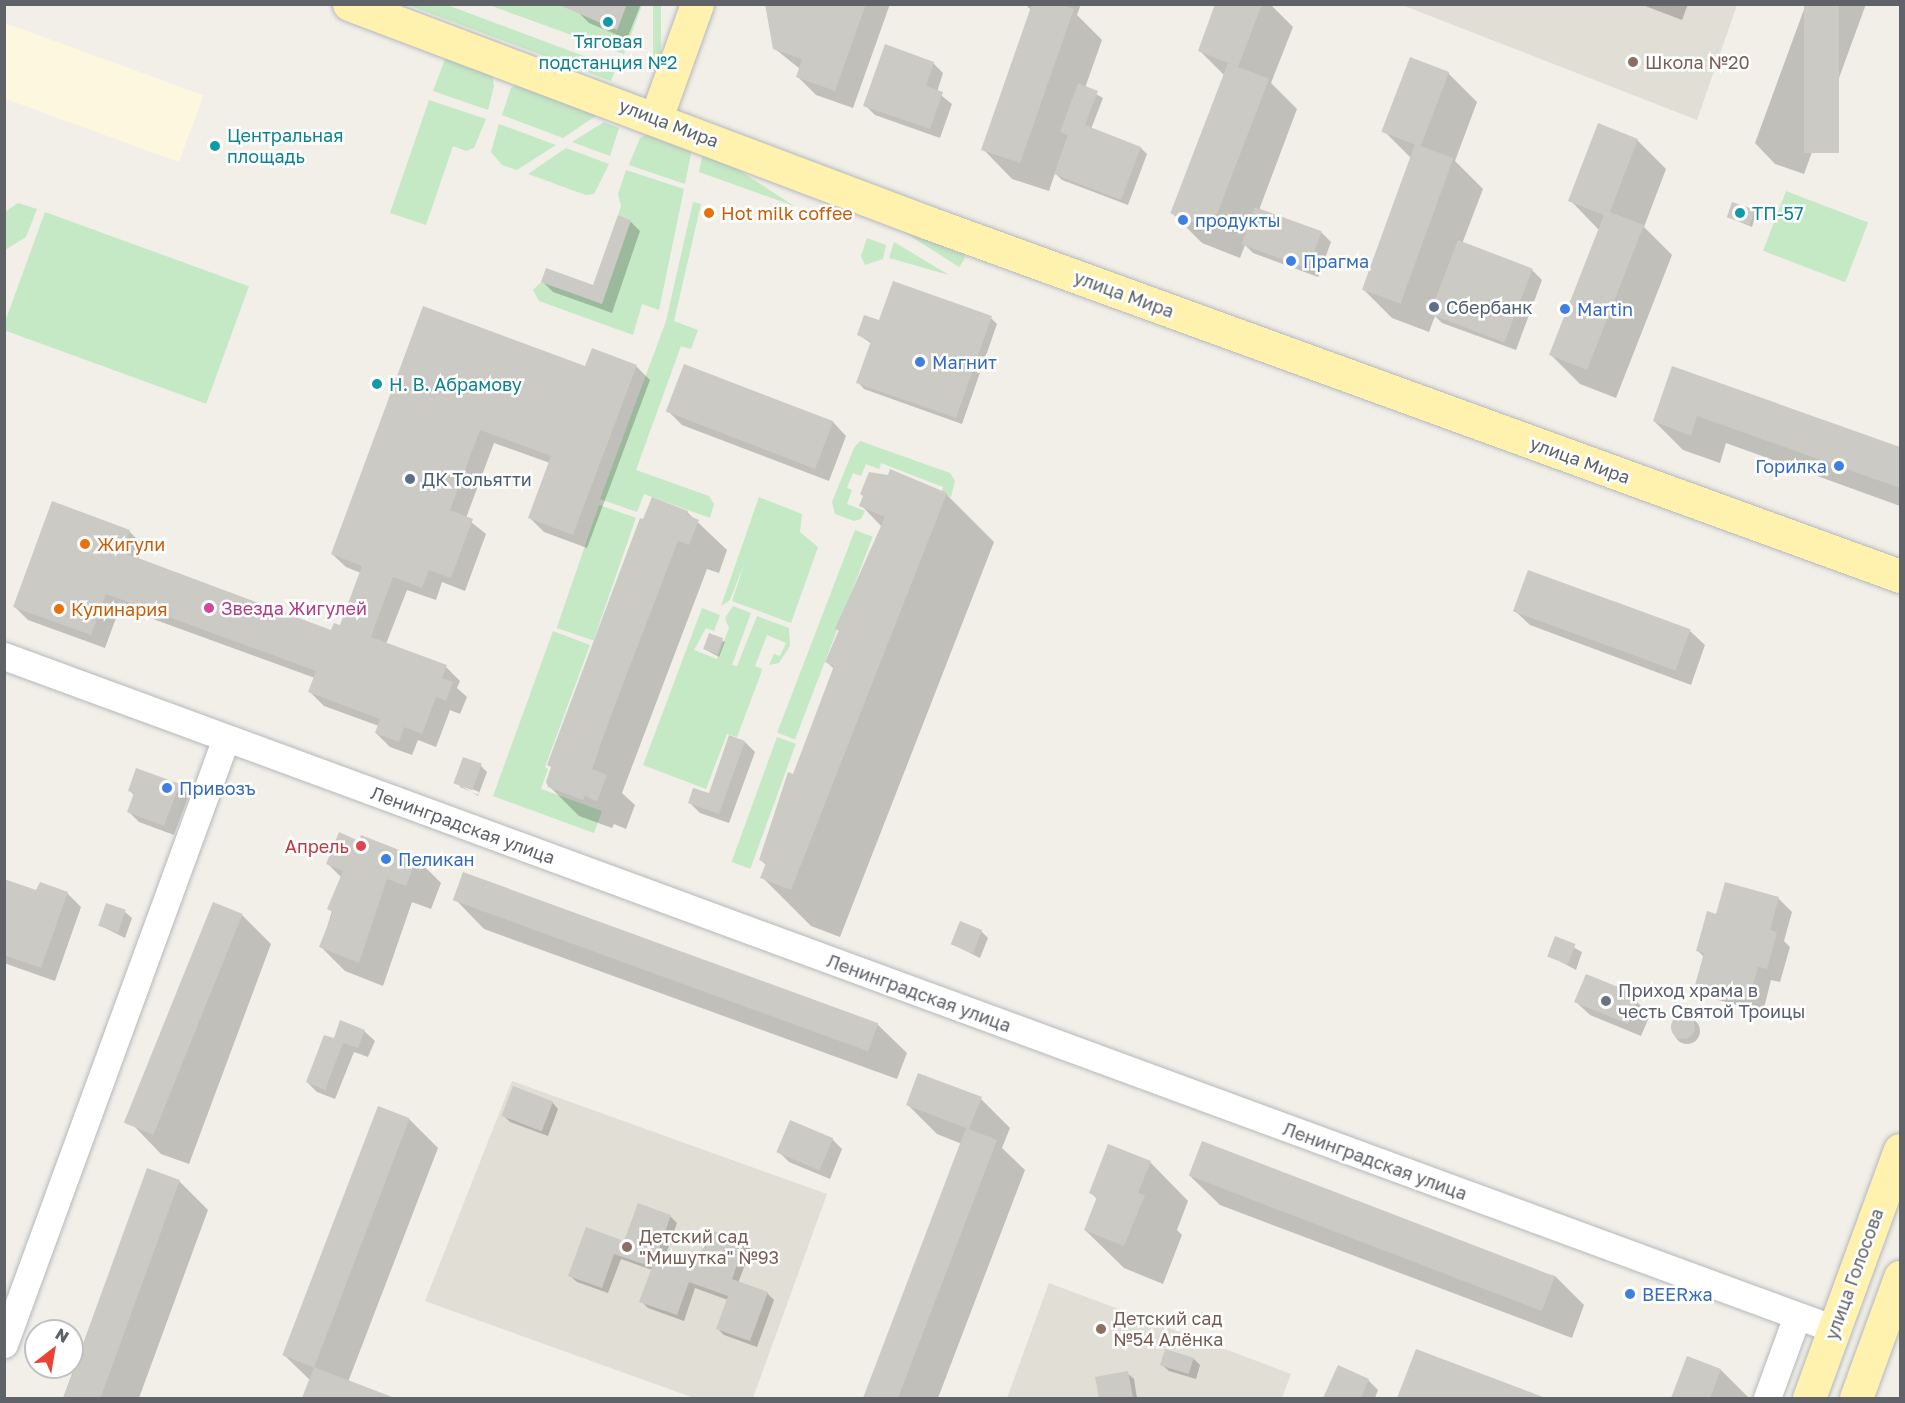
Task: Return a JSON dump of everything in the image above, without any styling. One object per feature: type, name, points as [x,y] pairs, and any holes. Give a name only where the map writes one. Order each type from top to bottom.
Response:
[{"type":"main road","name":"улица Мира","points":[[349,4],[929,223],[1900,576]]},
{"type":"main road","points":[[656,118],[696,4]]},
{"type":"main road","name":"улица Голосова","points":[[1809,1398],[1900,1150]]},
{"type":"main road","points":[[1856,1398],[1900,1277]]},
{"type":"street","name":"Ленинградская улица","points":[[4,656],[1834,1329]]},
{"type":"street","points":[[4,1344],[226,738]]},
{"type":"street","points":[[1767,1398],[1797,1316]]},
{"type":"shaded area","name":"Школа №20","points":[[1402,5],[1737,5],[1697,120]]},
{"type":"shaded area","points":[[5,23],[203,95],[179,162],[4,98]]},
{"type":"shaded area","name":"Детский сад \"Мишутка\" №93","points":[[512,1081],[827,1194],[753,1398],[694,1398],[425,1301]]},
{"type":"shaded area","name":"Детский сад №54 Алёнка","points":[[1049,1283],[1291,1374],[1282,1398],[1007,1398]]},
{"type":"green space","points":[[408,5],[447,5],[616,68],[611,81]]},
{"type":"green space","points":[[489,5],[642,5],[624,54]]},
{"type":"green space","points":[[653,5],[661,5],[661,62],[653,62]]},
{"type":"green space","points":[[446,57],[492,75],[494,86],[488,110],[433,91]]},
{"type":"green space","points":[[518,84],[600,113],[563,138],[502,115],[511,88]]},
{"type":"green space","points":[[429,100],[486,119],[474,148],[466,151],[453,146],[426,225],[390,213]]},
{"type":"green space","points":[[604,122],[619,128],[610,156],[572,142]]},
{"type":"green space","points":[[499,124],[556,145],[517,170],[502,165],[491,152]]},
{"type":"green space","points":[[650,133],[692,148],[685,184],[629,165],[640,138]]},
{"type":"green space","points":[[566,148],[609,164],[594,194],[586,195],[528,174]]},
{"type":"green space","points":[[703,153],[722,159],[794,206],[699,172]]},
{"type":"green space","points":[[626,170],[684,189],[659,310],[642,304],[633,335],[539,301],[533,290],[541,282],[602,303],[631,220],[618,215],[621,206],[618,194]]},
{"type":"green space","points":[[788,186],[965,254],[964,260],[959,267],[901,230]]},
{"type":"green space","points":[[1786,191],[1868,223],[1845,282],[1763,251]]},
{"type":"green space","points":[[693,202],[701,204],[674,321],[698,330],[691,349],[681,346],[636,470],[709,496],[714,504],[710,518],[644,494],[637,512],[600,499],[666,321]]},
{"type":"green space","points":[[18,203],[37,209],[26,237],[5,250],[5,212]]},
{"type":"green space","points":[[45,212],[249,286],[206,404],[4,330]]},
{"type":"green space","points":[[867,238],[886,245],[883,259],[865,265],[861,256]]},
{"type":"green space","points":[[894,242],[949,275],[889,258]]},
{"type":"green space","points":[[860,441],[950,473],[955,481],[951,497],[941,493],[943,487],[881,463],[879,469],[866,464],[861,476],[853,473],[847,488],[852,490],[847,504],[865,511],[861,519],[854,521],[835,514],[832,502],[854,448]]},
{"type":"green space","points":[[759,497],[802,514],[800,532],[818,547],[791,623],[732,601],[745,562],[730,600],[721,606]]},
{"type":"green space","points":[[599,505],[636,518],[594,641],[557,628]]},
{"type":"green space","points":[[855,530],[873,537],[795,739],[777,733]]},
{"type":"green space","points":[[733,606],[751,613],[732,665],[737,666],[757,616],[789,628],[790,646],[779,663],[769,665],[774,654],[780,656],[786,643],[767,635],[755,666],[762,669],[760,676],[737,737],[727,734],[706,789],[643,765],[702,608],[720,615],[714,631],[706,628],[694,650],[717,659],[729,628],[725,618]]},
{"type":"green space","points":[[553,631],[590,645],[545,767],[548,769],[541,789],[602,811],[594,833],[493,796]]},
{"type":"green space","points":[[777,737],[796,744],[750,869],[732,862]]},
{"type":"building","name":"Тяговая подстанция №2","points":[[557,4],[627,4],[617,30]]},
{"type":"building","points":[[765,4],[866,4],[835,91],[796,77],[802,59],[773,49]]},
{"type":"building","points":[[1032,4],[1059,4],[1074,9],[1020,163],[981,150]]},
{"type":"building","points":[[1215,4],[1262,4],[1238,67],[1198,51]]},
{"type":"building","points":[[1804,4],[1839,4],[1839,153],[1804,153]]},
{"type":"building","points":[[885,44],[934,62],[926,86],[943,92],[930,129],[863,106]]},
{"type":"building","points":[[1410,57],[1449,72],[1421,147],[1381,132]]},
{"type":"building","points":[[1228,63],[1269,79],[1211,229],[1170,213]]},
{"type":"building","points":[[1078,83],[1098,91],[1085,125],[1141,147],[1121,200],[1054,174],[1068,135],[1060,132]]},
{"type":"building","points":[[1598,123],[1638,139],[1610,212],[1644,225],[1587,370],[1549,355],[1604,215],[1568,201]]},
{"type":"building","points":[[1415,144],[1454,158],[1401,304],[1362,290]]},
{"type":"building","name":"ТП-57","points":[[1732,202],[1755,210],[1749,225],[1727,217]]},
{"type":"building","points":[[1255,207],[1322,231],[1308,269],[1241,245]]},
{"type":"building","points":[[618,215],[631,220],[602,304],[541,282],[546,268],[593,285]]},
{"type":"building","points":[[1458,240],[1533,269],[1504,342],[1430,314]]},
{"type":"building","name":"Магнит","points":[[893,281],[992,316],[956,418],[856,383],[871,341],[857,335],[864,315],[879,320]]},
{"type":"building","points":[[423,306],[585,366],[592,348],[637,365],[573,535],[528,518],[551,456],[480,430],[450,510],[473,519],[451,578],[429,570],[422,588],[393,577],[371,637],[447,665],[442,678],[453,682],[446,701],[436,697],[422,734],[404,727],[399,742],[375,733],[380,719],[308,692],[316,671],[106,594],[91,635],[13,607],[52,501],[130,530],[122,552],[331,630],[334,623],[340,625],[362,566],[331,554]]},
{"type":"building","points":[[684,364],[833,421],[815,469],[666,412]]},
{"type":"building","points":[[1672,366],[1900,447],[1900,488],[1697,416],[1691,436],[1653,421]]},
{"type":"building","points":[[890,469],[947,493],[791,890],[760,878],[766,863],[759,860],[788,772],[793,774],[834,666],[825,662],[839,630],[835,629],[885,517],[859,506],[863,496],[860,494],[869,472],[888,475]]},
{"type":"building","points":[[652,497],[688,511],[687,515],[699,520],[689,545],[678,541],[610,718],[592,769],[607,775],[597,801],[585,796],[583,800],[548,787],[546,782],[551,767],[547,765],[640,518],[643,519]]},
{"type":"building","points":[[1528,570],[1691,629],[1676,671],[1513,611]]},
{"type":"building","points":[[709,633],[723,638],[717,654],[703,649]]},
{"type":"building","points":[[729,735],[745,741],[719,814],[688,803],[693,788],[709,793]]},
{"type":"building","points":[[463,757],[482,764],[472,790],[453,783]]},
{"type":"building","points":[[136,768],[180,784],[164,826],[127,812],[134,793],[128,791]]},
{"type":"building","points":[[339,832],[359,841],[361,835],[417,857],[406,886],[387,879],[359,963],[319,947],[333,912],[327,909],[343,871],[326,864]]},
{"type":"building","points":[[463,872],[878,1023],[868,1051],[453,900]]},
{"type":"building","points":[[4,879],[36,890],[40,882],[68,892],[41,968],[4,955]]},
{"type":"building","points":[[1725,882],[1779,897],[1770,930],[1777,932],[1767,969],[1758,967],[1749,999],[1695,985],[1704,953],[1696,951],[1707,911],[1716,914]]},
{"type":"building","points":[[213,902],[243,914],[154,1135],[124,1123]]},
{"type":"building","points":[[106,903],[126,910],[118,933],[98,926]]},
{"type":"building","points":[[960,921],[982,930],[973,953],[951,944]]},
{"type":"building","points":[[1555,936],[1576,944],[1568,964],[1547,957]]},
{"type":"building","name":"Приход храма в честь Святой Троицы","points":[[1586,974],[1628,991],[1626,996],[1637,1000],[1628,1024],[1574,1002]]},
{"type":"building","points":[[1683,1015],[1691,1019],[1695,1027],[1691,1035],[1683,1039],[1675,1035],[1671,1027],[1675,1019]]},
{"type":"building","points":[[340,1020],[365,1030],[358,1048],[343,1043],[325,1090],[306,1082],[324,1035],[334,1038]]},
{"type":"building","points":[[918,1073],[982,1097],[969,1129],[997,1140],[898,1398],[863,1398],[966,1128],[906,1105]]},
{"type":"building","points":[[513,1086],[553,1101],[542,1131],[502,1116]]},
{"type":"building","points":[[378,1106],[410,1118],[314,1367],[282,1355]]},
{"type":"building","points":[[790,1120],[833,1138],[820,1171],[776,1152]]},
{"type":"building","points":[[1202,1141],[1555,1276],[1542,1311],[1189,1176]]},
{"type":"building","points":[[1108,1144],[1151,1161],[1138,1193],[1145,1195],[1124,1246],[1084,1230],[1097,1197],[1089,1193]]},
{"type":"building","points":[[147,1168],[180,1180],[101,1398],[63,1398],[70,1379],[84,1379],[84,1341]]},
{"type":"building","points":[[638,1203],[671,1215],[658,1252],[696,1266],[709,1229],[745,1242],[732,1279],[768,1292],[750,1341],[716,1329],[728,1296],[689,1282],[677,1315],[639,1302],[652,1267],[614,1254],[602,1288],[568,1276],[586,1227],[624,1241]]},
{"type":"building","points":[[1165,1349],[1194,1358],[1189,1374],[1160,1365]]},
{"type":"building","points":[[1416,1349],[1543,1397],[1543,1398],[1397,1398]]},
{"type":"building","points":[[1687,1356],[1721,1369],[1710,1398],[1671,1398]]},
{"type":"building","points":[[1338,1365],[1369,1379],[1361,1398],[1323,1398]]},
{"type":"building","points":[[314,1367],[392,1397],[392,1398],[302,1398]]},
{"type":"building","points":[[1128,1371],[1133,1398],[1099,1398],[1095,1377]]},
{"type":"place","name":"Тяговая подстанция №2","points":[[608,22]]},
{"type":"place","name":"Школа №20","points":[[1633,62]]},
{"type":"place","name":"Центральная площадь","points":[[215,146]]},
{"type":"place","name":"Hot milk coffee","points":[[709,213]]},
{"type":"place","name":"ТП-57","points":[[1740,213]]},
{"type":"place","name":"продукты","points":[[1183,220]]},
{"type":"place","name":"Прагма","points":[[1291,261]]},
{"type":"place","name":"Сбербанк","points":[[1434,307]]},
{"type":"place","name":"Martin","points":[[1565,309]]},
{"type":"place","name":"Магнит","points":[[920,362]]},
{"type":"place","name":"Н. В. Абрамову","points":[[377,384]]},
{"type":"place","name":"Горилка","points":[[1839,466]]},
{"type":"place","name":"ДК Тольятти","points":[[410,479]]},
{"type":"place","name":"Жигули","points":[[85,544]]},
{"type":"place","name":"Звезда Жигулей","points":[[209,608]]},
{"type":"place","name":"Кулинария","points":[[59,609]]},
{"type":"place","name":"Привозъ","points":[[167,788]]},
{"type":"place","name":"Апрель","points":[[361,846]]},
{"type":"place","name":"Пеликан","points":[[386,859]]},
{"type":"place","name":"Приход храма в честь Святой Троицы","points":[[1606,1001]]},
{"type":"place","name":"Детский сад \"Мишутка\" №93","points":[[627,1247]]},
{"type":"place","name":"BEERжа","points":[[1630,1294]]},
{"type":"place","name":"Детский сад №54 Алёнка","points":[[1101,1329]]}]
